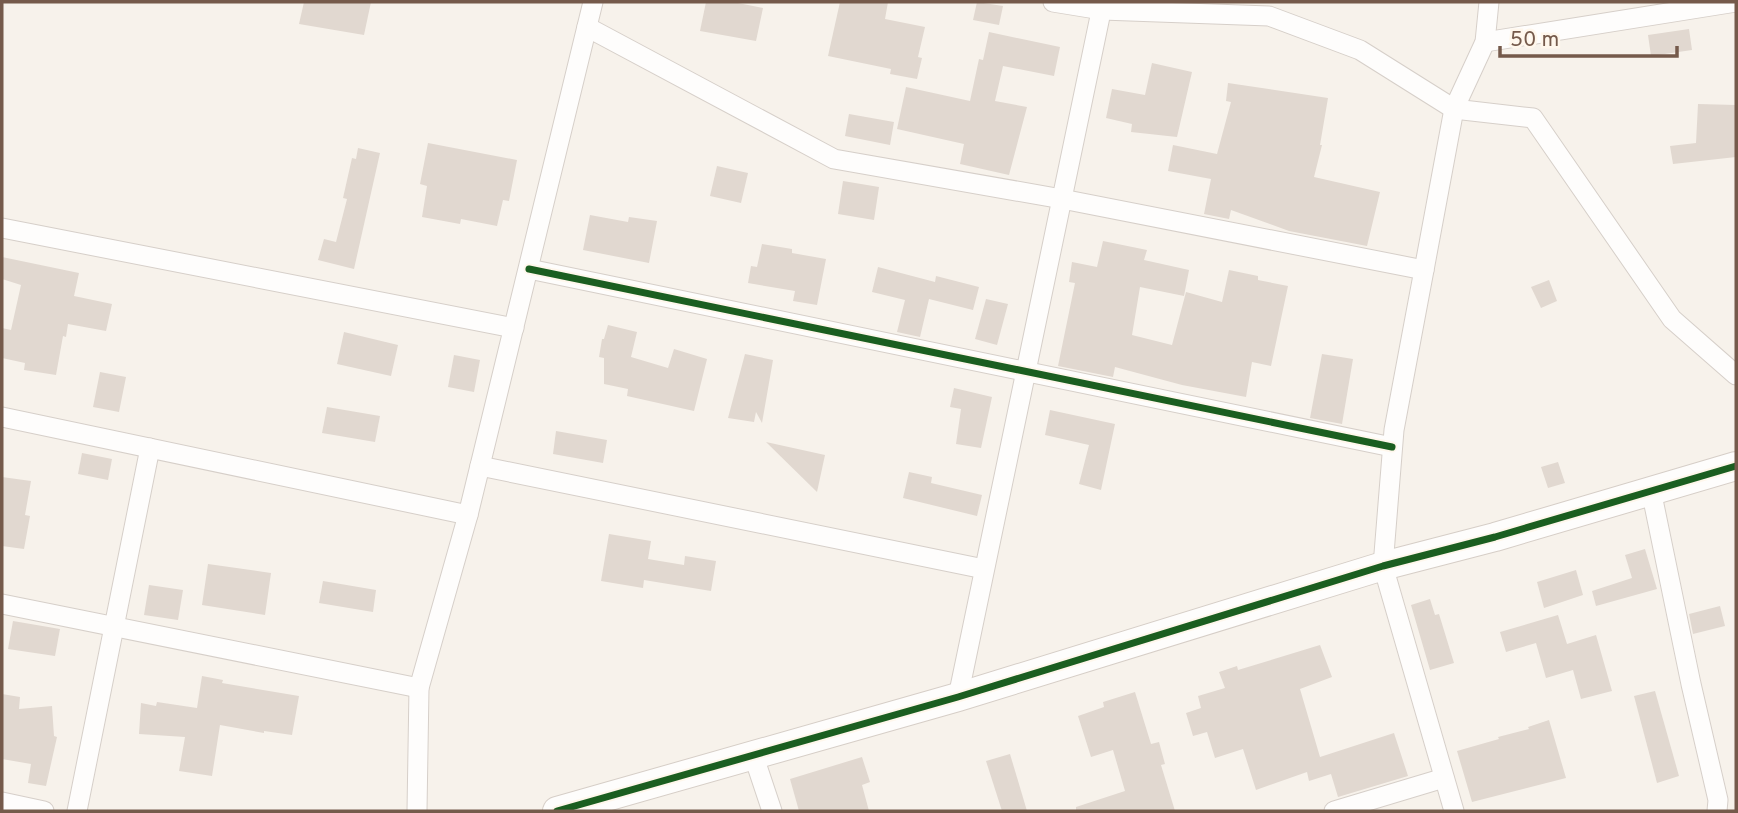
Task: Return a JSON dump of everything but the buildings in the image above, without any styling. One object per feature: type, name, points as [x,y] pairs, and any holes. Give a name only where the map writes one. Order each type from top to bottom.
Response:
[{"type":"street","points":[[418,811],[419,688],[468,515],[593,2]]},
{"type":"street","points":[[1053,2],[1269,16],[1360,50],[1454,109],[1533,118],[1672,319],[1736,375]]},
{"type":"street","points":[[1454,811],[1383,566],[1392,447],[1454,109],[1485,42],[1489,2]]},
{"type":"street","points":[[1485,42],[1736,2]]},
{"type":"street","points":[[958,697],[1102,6]]},
{"type":"street","points":[[587,27],[834,159],[1062,198],[1424,270]]},
{"type":"street","points":[[2,228],[514,328]]},
{"type":"street","points":[[529,269],[1392,447]]},
{"type":"street","points":[[2,417],[468,515]]},
{"type":"street","points":[[77,811],[150,448]]},
{"type":"street","points":[[480,466],[984,569]]},
{"type":"street","points":[[558,811],[958,697],[1383,566],[1495,537],[1736,466]]},
{"type":"street","points":[[1651,490],[1718,800],[1717,811]]},
{"type":"street","points":[[2,604],[419,688]]},
{"type":"street","points":[[753,754],[772,811]]},
{"type":"street","points":[[1334,811],[1444,778]]},
{"type":"street","points":[[2,802],[44,811]]},
{"type":"cycle path","points":[[529,269],[1392,447]]},
{"type":"cycle path","points":[[557,811],[958,697],[1383,566],[1495,537],[1736,466]]}]
